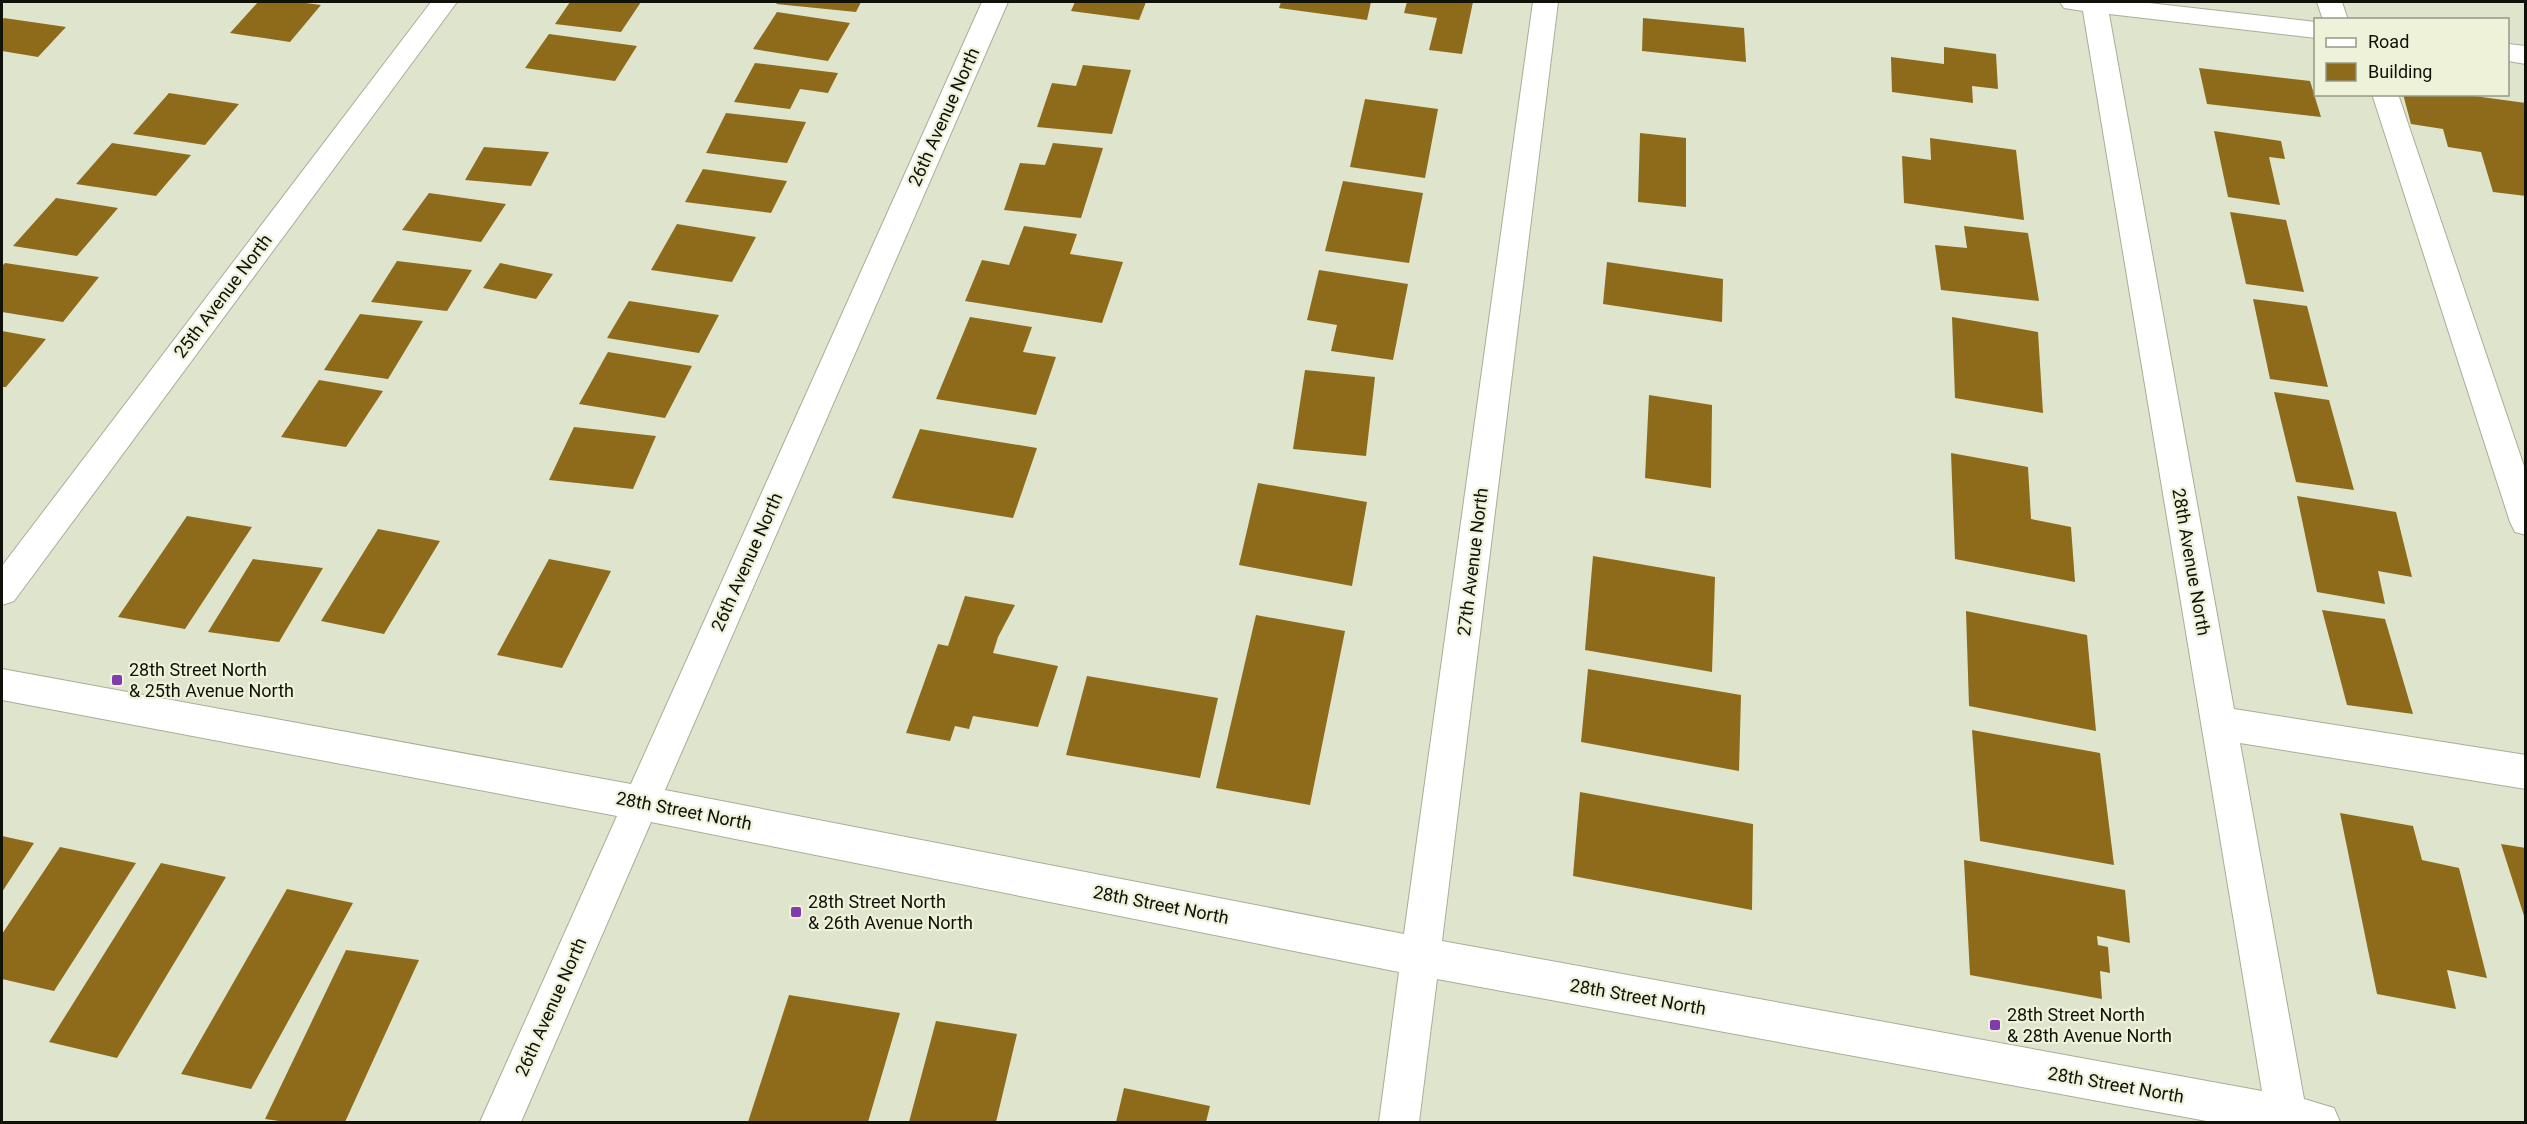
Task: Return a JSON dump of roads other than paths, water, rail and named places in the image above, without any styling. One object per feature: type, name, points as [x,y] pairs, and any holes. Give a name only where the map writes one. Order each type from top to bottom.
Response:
[{"type":"street","name":"25th Avenue North","points":[[2,591],[444,2]]},
{"type":"street","name":"26th Avenue North","points":[[500,1122],[995,2]]},
{"type":"street","name":"27th Avenue North","points":[[1399,1122],[1546,2]]},
{"type":"street","points":[[2086,2],[2314,30]]},
{"type":"street","name":"28th Avenue North","points":[[2086,2],[2219,723],[2299,1120]]},
{"type":"street","points":[[2330,2],[2335,18]]},
{"type":"street","points":[[2509,53],[2526,55]]},
{"type":"street","points":[[2386,96],[2526,522]]},
{"type":"street","name":"28th Street North","points":[[2,685],[641,803],[1421,957],[2299,1120]]},
{"type":"street","points":[[2219,723],[2526,772]]},
{"type":"place","name":"28th Street North & 25th Avenue North","points":[[117,680]]},
{"type":"place","name":"28th Street North & 26th Avenue North","points":[[796,912]]},
{"type":"place","name":"28th Street North & 28th Avenue North","points":[[1995,1025]]}]
